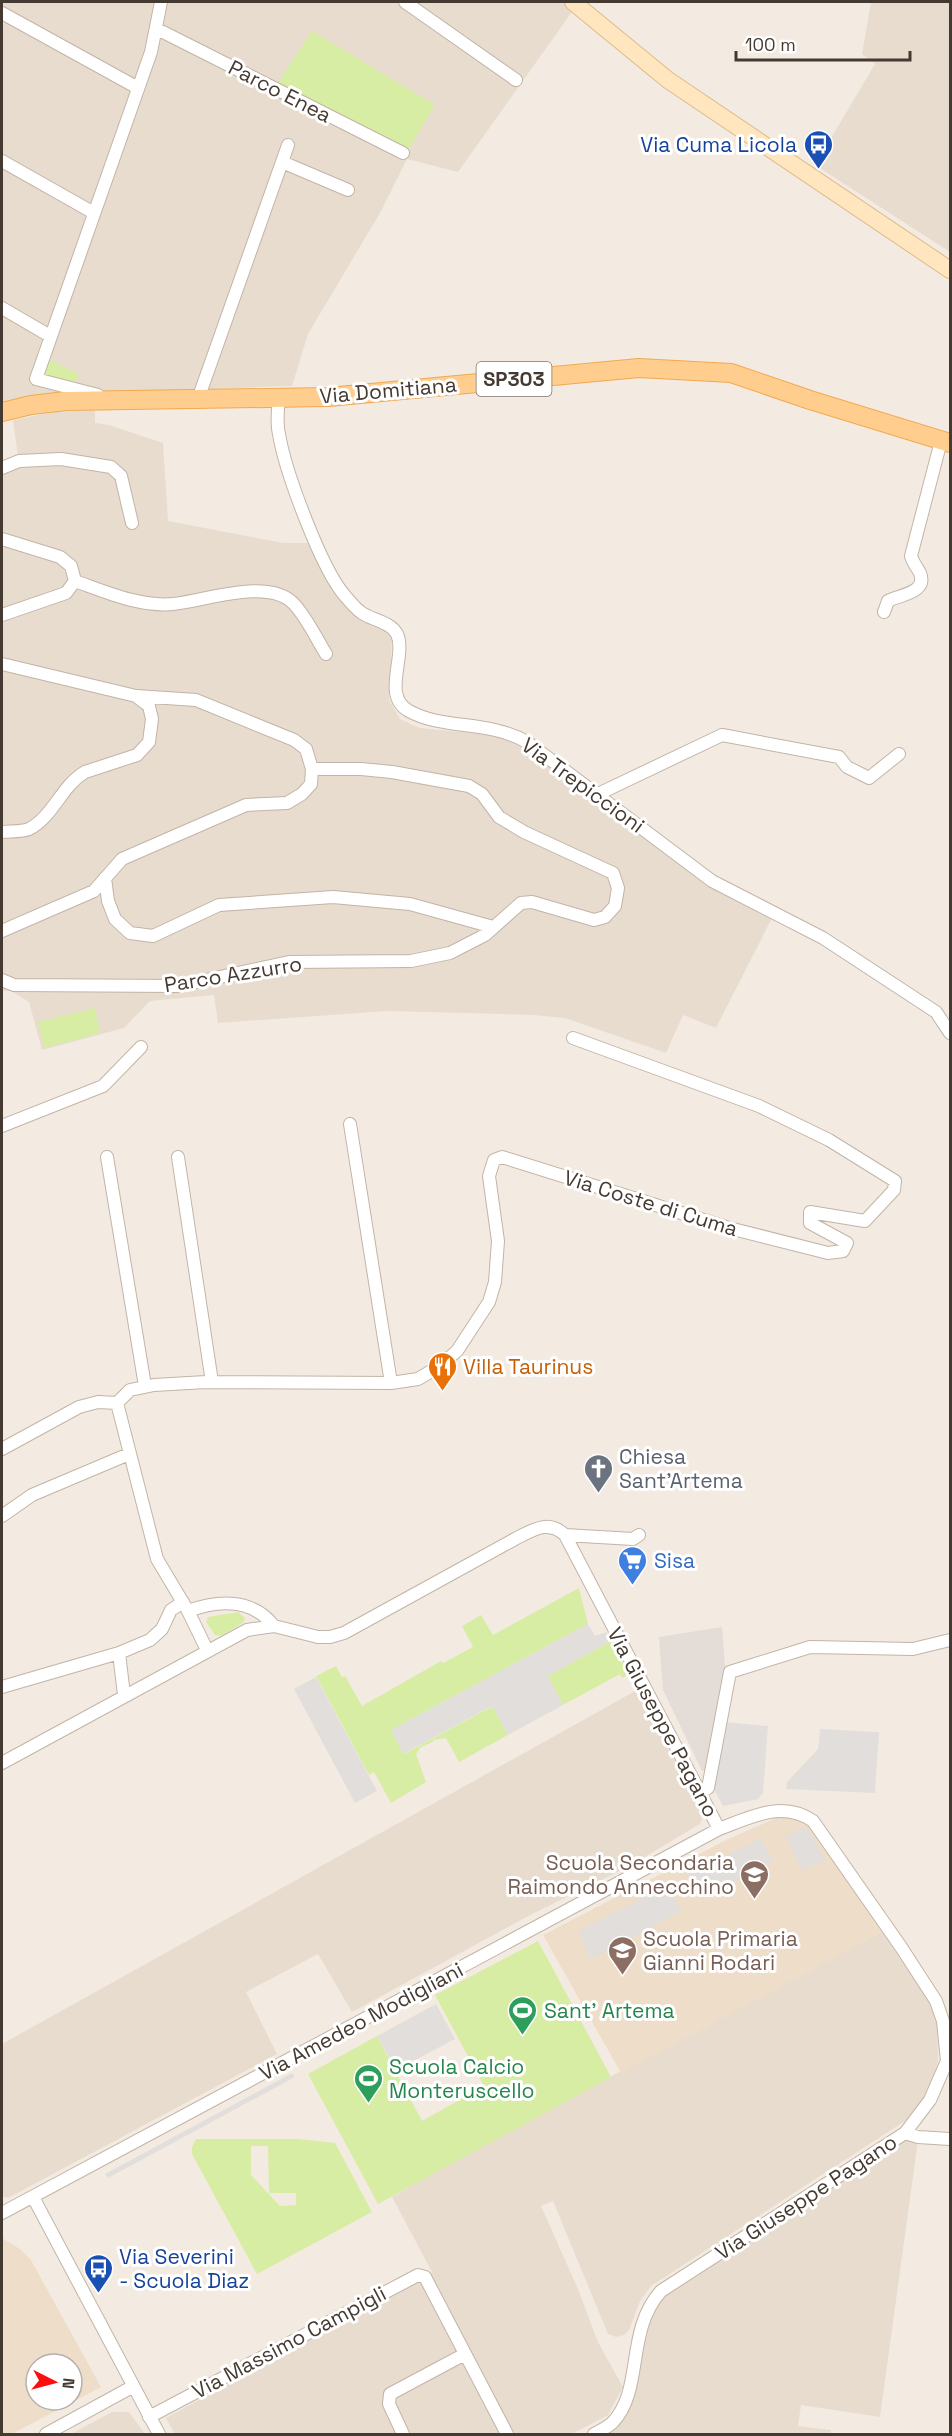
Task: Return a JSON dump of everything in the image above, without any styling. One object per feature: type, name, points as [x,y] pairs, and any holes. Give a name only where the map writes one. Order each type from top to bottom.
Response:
[{"type":"main road","name":"Via Domitiana","points":[[2,412],[31,405],[66,401],[327,396],[639,368],[731,373],[946,442]]},
{"type":"street","points":[[116,400],[36,379],[138,88],[157,30],[161,2]]},
{"type":"street","points":[[405,2],[516,80]]},
{"type":"street","points":[[573,2],[668,80],[951,270]]},
{"type":"street","points":[[2,13],[138,88]]},
{"type":"street","name":"Parco Enea","points":[[157,30],[403,153]]},
{"type":"street","points":[[198,399],[288,145]]},
{"type":"street","points":[[2,161],[94,213]]},
{"type":"street","points":[[282,162],[348,190]]},
{"type":"street","points":[[2,308],[50,336]]},
{"type":"street","name":"Via Trepiccioni","points":[[279,398],[278,431],[287,470],[338,589],[362,613],[386,624],[396,633],[399,644],[396,693],[399,703],[408,711],[430,718],[503,730],[516,736],[712,881],[823,938],[936,1012],[951,1033]]},
{"type":"street","points":[[884,612],[888,602],[915,591],[920,582],[919,572],[911,556],[946,442]]},
{"type":"street","points":[[2,468],[19,461],[61,459],[111,467],[121,476],[132,523]]},
{"type":"street","points":[[2,539],[60,557],[71,566],[75,581]]},
{"type":"street","points":[[2,615],[66,593],[75,581]]},
{"type":"street","points":[[75,581],[147,604],[172,604],[255,591],[275,593],[293,602],[327,654]]},
{"type":"street","points":[[2,664],[136,696],[196,700],[294,740],[306,749],[312,769],[311,784],[303,794],[287,803],[246,805],[122,859],[94,891],[2,932]]},
{"type":"street","points":[[2,832],[29,829],[44,816],[77,776],[137,755],[149,742],[152,719],[149,706],[136,696]]},
{"type":"street","points":[[596,795],[722,735],[838,758],[847,767],[869,778],[898,754]]},
{"type":"street","name":"Parco Azzurro","points":[[2,980],[14,986],[179,986],[289,962],[411,961],[450,953],[485,935],[521,903],[532,902],[594,920],[605,917],[615,906],[618,888],[613,873],[507,822],[499,816],[482,794],[469,786],[392,772],[361,769],[312,769]]},
{"type":"street","points":[[105,878],[108,901],[115,919],[130,933],[153,936],[219,905],[333,897],[410,904],[493,927]]},
{"type":"street","name":"Via Coste di Cuma","points":[[2,1449],[79,1407],[98,1402],[117,1403],[130,1390],[146,1386],[212,1382],[391,1383],[418,1379],[438,1367],[457,1351],[489,1302],[495,1282],[498,1240],[489,1176],[494,1160],[502,1157],[729,1228],[828,1253],[843,1251],[847,1243],[810,1222],[810,1212],[865,1221],[894,1190],[895,1181],[829,1140],[759,1106],[573,1038]]},
{"type":"street","points":[[2,1126],[103,1086],[141,1047]]},
{"type":"street","points":[[350,1124],[391,1383]]},
{"type":"street","points":[[107,1157],[146,1386]]},
{"type":"street","points":[[178,1157],[212,1382]]},
{"type":"street","points":[[117,1403],[157,1559],[185,1606],[202,1654]]},
{"type":"street","points":[[2,1516],[32,1495],[129,1454]]},
{"type":"street","points":[[2,1763],[247,1630],[274,1626],[303,1635],[330,1637],[344,1633],[538,1527],[551,1526],[559,1529],[565,1535],[633,1539],[639,1535]]},
{"type":"street","name":"Via Giuseppe Pagano","points":[[565,1535],[719,1829],[760,1813],[777,1810],[794,1811],[813,1821],[936,2001],[943,2021],[947,2061],[930,2100],[905,2133],[661,2291],[645,2313],[623,2406],[614,2421],[594,2434]]},
{"type":"street","points":[[2,1688],[118,1653],[150,1640],[162,1629],[171,1610],[185,1606],[232,1603],[249,1606],[274,1626]]},
{"type":"street","points":[[247,1630],[252,1618],[249,1606]]},
{"type":"street","points":[[701,1792],[708,1788],[730,1671],[810,1647],[913,1649],[951,1640]]},
{"type":"street","points":[[118,1653],[124,1695]]},
{"type":"street","name":"Via Amedeo Modigliani","points":[[2,2213],[719,1829]]},
{"type":"street","points":[[905,2133],[918,2137],[951,2139]]},
{"type":"street","points":[[33,2197],[159,2434]]},
{"type":"street","name":"Via Massimo Campigli","points":[[149,2417],[413,2276],[422,2275],[428,2282],[465,2354]]},
{"type":"street","points":[[403,2434],[389,2404],[390,2394],[465,2354],[507,2434]]},
{"type":"street","points":[[46,2434],[132,2387]]},
{"type":"shaded area","points":[[2,2],[565,2],[574,9],[458,172],[407,159],[380,213],[308,334],[292,386],[118,392],[2,405]]},
{"type":"shaded area","points":[[871,2],[950,2],[950,252],[815,165],[875,64],[862,54]]},
{"type":"shaded area","points":[[95,410],[95,423],[109,425],[163,443],[168,521],[283,543],[312,543],[332,587],[390,631],[392,638],[389,700],[400,719],[420,728],[499,736],[525,748],[576,788],[712,885],[773,916],[716,1028],[683,1015],[666,1053],[565,1018],[534,1015],[387,1011],[218,1023],[214,995],[150,1001],[124,1028],[42,1050],[29,1002],[11,991],[2,991],[2,462],[18,457],[13,420],[54,412]]},
{"type":"shaded area","points":[[588,1624],[595,1636],[607,1632],[611,1641],[548,1676],[563,1705],[508,1735],[492,1706],[403,1754],[391,1730]]},
{"type":"shaded area","points":[[722,1627],[725,1666],[707,1769],[702,1771],[663,1690],[659,1637]]},
{"type":"shaded area","points":[[316,1677],[377,1791],[355,1803],[294,1689]]},
{"type":"shaded area","points":[[637,1690],[703,1815],[700,1824],[626,1868],[532,1914],[352,2012],[318,1954],[246,1992],[277,2054],[8,2198],[2,2196],[2,2044]]},
{"type":"shaded area","points":[[724,1722],[768,1726],[763,1793],[758,1799],[723,1806],[714,1789]]},
{"type":"shaded area","points":[[820,1729],[879,1732],[875,1793],[786,1789],[787,1782],[818,1749]]},
{"type":"shaded area","points":[[791,1817],[809,1823],[882,1932],[621,2073],[543,1935],[726,1840],[776,1818]]},
{"type":"shaded area","points":[[807,1826],[825,1860],[803,1871],[785,1837]]},
{"type":"shaded area","points":[[761,1838],[773,1862],[703,1899],[688,1874]]},
{"type":"shaded area","points":[[667,1886],[681,1911],[591,1959],[578,1931]]},
{"type":"shaded area","points":[[882,1932],[931,2004],[937,2022],[938,2062],[934,2079],[923,2101],[908,2119],[651,2286],[640,2301],[629,2330],[624,2335],[616,2337],[608,2334],[553,2201],[541,2206],[578,2289],[598,2342],[623,2387],[608,2415],[572,2434],[175,2434],[166,2418],[432,2272],[392,2197],[508,2131]]},
{"type":"shaded area","points":[[436,2004],[455,2039],[396,2070],[377,2036]]},
{"type":"shaded area","points":[[292,2073],[295,2077],[108,2178],[105,2174]]},
{"type":"shaded area","points":[[918,2140],[880,2417],[801,2405],[798,2426],[831,2430],[831,2434],[606,2434],[618,2426],[631,2407],[646,2325],[663,2297],[905,2141]]},
{"type":"shaded area","points":[[2,2238],[20,2249],[31,2260],[82,2352],[24,2352],[24,2412],[54,2412],[12,2434],[2,2434]]},
{"type":"shaded area","points":[[84,2356],[101,2387],[84,2396]]},
{"type":"shaded area","points":[[112,2412],[129,2412],[145,2434],[71,2434]]},
{"type":"green space","points":[[312,31],[435,105],[407,152],[277,84]]},
{"type":"green space","points":[[46,358],[79,374],[74,383],[46,375]]},
{"type":"green space","points":[[95,1008],[100,1033],[44,1048],[38,1022]]},
{"type":"green space","points":[[579,1588],[588,1624],[391,1730],[404,1754],[493,1706],[508,1735],[459,1762],[446,1738],[433,1740],[421,1747],[416,1754],[426,1782],[391,1803],[374,1772],[369,1775],[316,1676],[336,1666],[342,1677],[345,1676],[362,1706],[441,1661],[443,1663],[473,1647],[462,1626],[481,1615],[493,1635]]},
{"type":"green space","points":[[238,1612],[245,1618],[244,1622],[221,1636],[215,1635],[206,1622],[208,1617]]},
{"type":"green space","points":[[611,1641],[629,1674],[622,1678],[620,1674],[563,1705],[547,1676]]},
{"type":"green space","points":[[538,1941],[611,2077],[378,2204],[308,2074],[377,2036],[422,2121],[484,2086],[435,1995]]},
{"type":"green space","points":[[196,2139],[298,2139],[335,2143],[372,2212],[257,2274],[192,2154],[192,2147]],"holes":[[[251,2146],[268,2146],[269,2193],[296,2193],[296,2205],[280,2206],[251,2175]]]},
{"type":"place","name":"Via Cuma Licola","points":[[818,170]]},
{"type":"place","name":"Villa Taurinus","points":[[442,1392]]},
{"type":"place","name":"Chiesa Sant'Artema","points":[[598,1494]]},
{"type":"place","name":"Sisa","points":[[633,1586]]},
{"type":"place","name":"Scuola Secondaria Raimondo Annecchino","points":[[755,1900]]},
{"type":"place","name":"Scuola Primaria Gianni Rodari","points":[[622,1976]]},
{"type":"place","name":"Sant' Artema","points":[[523,2036]]},
{"type":"place","name":"Scuola Calcio Monteruscello","points":[[368,2104]]},
{"type":"place","name":"Via Severini - Scuola Diaz","points":[[98,2294]]}]
